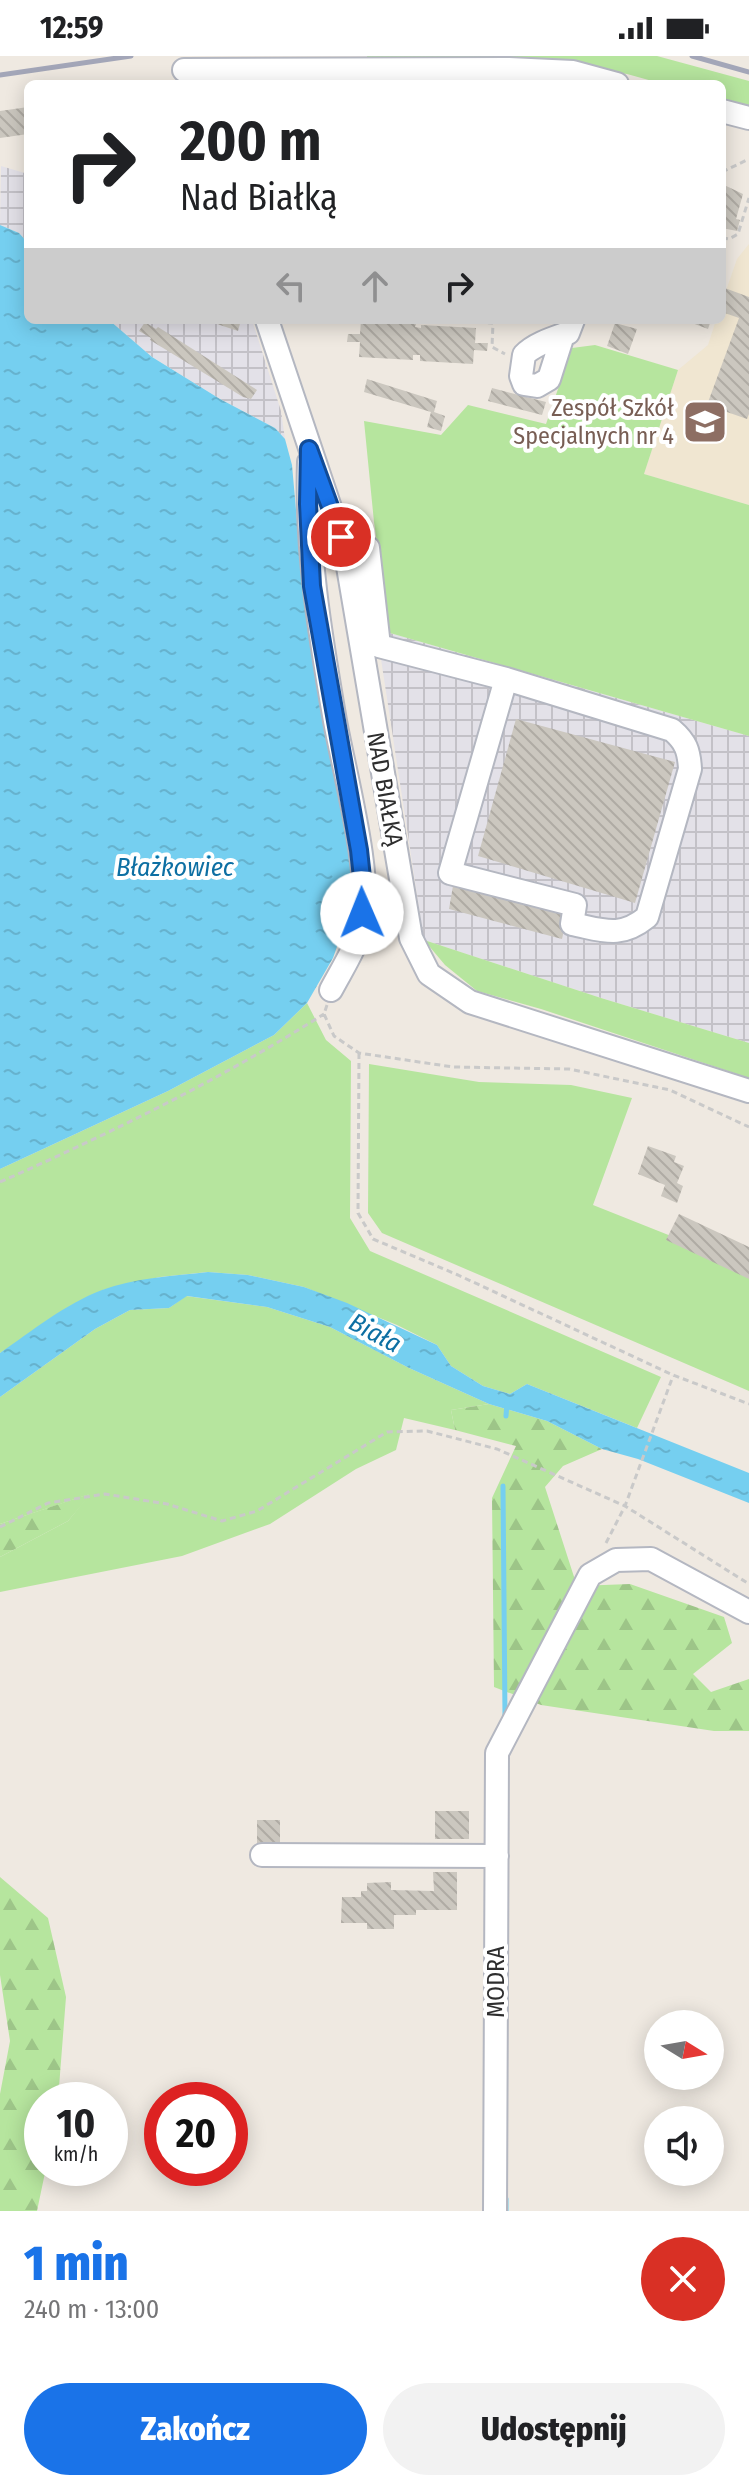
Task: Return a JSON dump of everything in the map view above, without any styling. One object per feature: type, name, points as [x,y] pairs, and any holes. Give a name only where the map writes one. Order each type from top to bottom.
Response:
[{"type":"street","points":[[184,70],[372,78],[509,69],[573,72],[602,80]]},
{"type":"street","points":[[726,112],[749,118]]},
{"type":"street","name":"NAD BIAŁKĄ","points":[[268,324],[341,537],[411,938],[429,974],[470,1002],[749,1091]]},
{"type":"street","points":[[568,327],[552,373],[543,383],[524,384],[521,363],[529,350],[568,327]]},
{"type":"street","points":[[309,449],[312,586],[359,850],[364,896],[361,930],[331,990]]},
{"type":"street","points":[[341,537],[368,548],[379,646],[506,679],[672,730],[683,740],[689,753],[690,769],[647,917],[633,929],[615,933],[572,924],[575,905],[450,873],[506,679]]},
{"type":"street","name":"MODRA","points":[[495,2211],[497,1753],[590,1575],[616,1560],[651,1559],[749,1612]]},
{"type":"street","points":[[262,1855],[497,1856]]},
{"type":"path","points":[[726,170],[749,159]]},
{"type":"path","points":[[726,239],[738,234],[749,198]]},
{"type":"path","points":[[493,324],[489,347],[521,363]]},
{"type":"path","points":[[331,990],[324,1014],[334,1036],[359,1053],[453,1067],[569,1069],[670,1090],[749,1127]]},
{"type":"path","points":[[0,1182],[84,1144],[263,1053],[324,1014]]},
{"type":"path","points":[[359,1053],[358,1213],[373,1239],[673,1375],[749,1404]]},
{"type":"path","points":[[604,1547],[625,1506],[673,1375]]},
{"type":"path","points":[[0,1527],[48,1503],[105,1494],[167,1504],[222,1521],[257,1511],[387,1432],[427,1431],[497,1449],[625,1506],[749,1584]]},
{"type":"shaded area","points":[[1,166],[24,173],[24,239],[0,225]]},
{"type":"shaded area","name":"Zespół Szkół Specjalnych nr 4","points":[[749,244],[749,505],[644,474],[678,370],[708,345],[715,324],[726,324],[726,291],[737,259]]},
{"type":"shaded area","points":[[114,324],[253,324],[281,411],[285,439],[275,428],[152,357]]},
{"type":"shaded area","points":[[390,633],[749,736],[749,1043],[424,940],[379,646]]},
{"type":"green space","points":[[367,56],[657,56],[749,81],[749,108],[726,102],[726,80],[649,80],[627,74],[512,59],[368,64]]},
{"type":"green space","points":[[595,345],[678,370],[644,474],[749,505],[749,736],[390,633],[364,421],[441,435],[468,405],[546,424],[572,348]]},
{"type":"green space","points":[[424,940],[749,1043],[749,1078],[477,991],[445,965]]},
{"type":"green space","points":[[307,1003],[326,1040],[351,1061],[350,1218],[370,1251],[661,1377],[637,1428],[527,1384],[510,1394],[483,1386],[451,1366],[437,1345],[397,1325],[304,1287],[248,1275],[208,1272],[160,1277],[103,1290],[0,1353],[0,1169],[168,1091],[274,1035]]},
{"type":"green space","points":[[369,1064],[479,1082],[571,1085],[632,1098],[593,1205],[749,1267],[749,1391],[382,1233],[368,1213]]},
{"type":"green space","points":[[186,1296],[267,1307],[330,1327],[409,1368],[489,1404],[451,1410],[455,1430],[404,1418],[396,1450],[356,1469],[270,1524],[182,1556],[0,1592],[0,1557],[68,1521],[90,1494],[0,1524],[0,1397],[95,1329],[130,1310],[169,1308]]},
{"type":"green space","points":[[489,1404],[547,1421],[602,1449],[563,1466],[545,1487],[577,1586],[630,1584],[724,1617],[732,1643],[693,1674],[711,1692],[749,1679],[749,1731],[714,1731],[541,1705],[494,1687],[492,1498],[516,1446],[455,1430],[451,1410]]},
{"type":"green space","points":[[92,1493],[68,1521],[0,1557],[0,1524]]},
{"type":"green space","points":[[0,1877],[48,1918],[66,1997],[59,2082],[24,2082],[24,2186],[42,2186],[37,2211],[0,2211],[0,2094],[10,2041],[0,1975]]},
{"type":"water","name":"Błażkowiec","points":[[0,225],[24,239],[24,324],[114,324],[152,357],[275,428],[285,439],[292,465],[298,532],[351,859],[351,907],[333,958],[307,1003],[274,1035],[168,1091],[0,1169]]},
{"type":"water","name":"Biała","points":[[208,1272],[248,1275],[304,1287],[347,1303],[437,1345],[451,1366],[483,1386],[510,1394],[527,1384],[749,1473],[749,1503],[638,1459],[602,1449],[547,1421],[489,1404],[409,1368],[330,1327],[267,1307],[187,1296],[169,1308],[130,1310],[95,1329],[0,1397],[0,1353],[62,1310],[114,1286]]},
{"type":"building","points":[[24,108],[24,135],[0,138],[0,111]]},
{"type":"building","points":[[726,186],[743,194],[736,219],[740,220],[737,231],[726,229]]},
{"type":"building","points":[[726,288],[749,297],[747,419],[707,405],[739,318],[726,313]]},
{"type":"building","points":[[144,324],[158,327],[257,390],[251,399],[243,397],[139,331]]},
{"type":"building","points":[[217,324],[240,324],[238,331]]},
{"type":"building","points":[[361,324],[476,328],[475,343],[488,343],[487,351],[474,350],[473,364],[420,361],[420,355],[413,355],[413,360],[359,357],[360,342],[347,342],[348,334],[360,334]]},
{"type":"building","points":[[615,324],[637,329],[628,354],[607,346]]},
{"type":"building","points":[[367,379],[437,401],[434,412],[445,416],[441,431],[427,427],[431,412],[364,392]]},
{"type":"building","points":[[492,388],[546,402],[542,415],[488,401]]},
{"type":"building","points":[[516,719],[675,762],[635,903],[478,856]]},
{"type":"building","points":[[454,880],[568,912],[562,939],[449,909]]},
{"type":"building","points":[[648,1146],[676,1156],[674,1162],[684,1166],[677,1183],[683,1186],[677,1203],[661,1196],[665,1185],[638,1174]]},
{"type":"building","points":[[679,1214],[749,1247],[749,1279],[666,1240]]},
{"type":"building","points":[[435,1811],[469,1811],[469,1839],[435,1839]]},
{"type":"building","points":[[257,1820],[280,1820],[280,1843],[257,1843]]},
{"type":"building","points":[[433,1872],[457,1872],[457,1910],[416,1910],[416,1915],[394,1915],[394,1929],[367,1929],[367,1923],[341,1923],[342,1897],[361,1897],[361,1891],[367,1891],[367,1883],[391,1882],[391,1890],[434,1891]]},
{"type":"waterway","points":[[506,1416],[507,1403]]},
{"type":"waterway","points":[[503,1486],[505,1717]]},
{"type":"waterway","points":[[506,2199],[506,2211]]},
{"type":"railway","points":[[0,75],[131,56]]},
{"type":"railway","points":[[692,56],[749,72]]},
{"type":"place","name":"Zespół Szkół Specjalnych nr 4","points":[[705,422]]},
{"type":"route","points":[[341,537],[309,449],[312,586],[359,850],[364,896],[362,913]]}]
